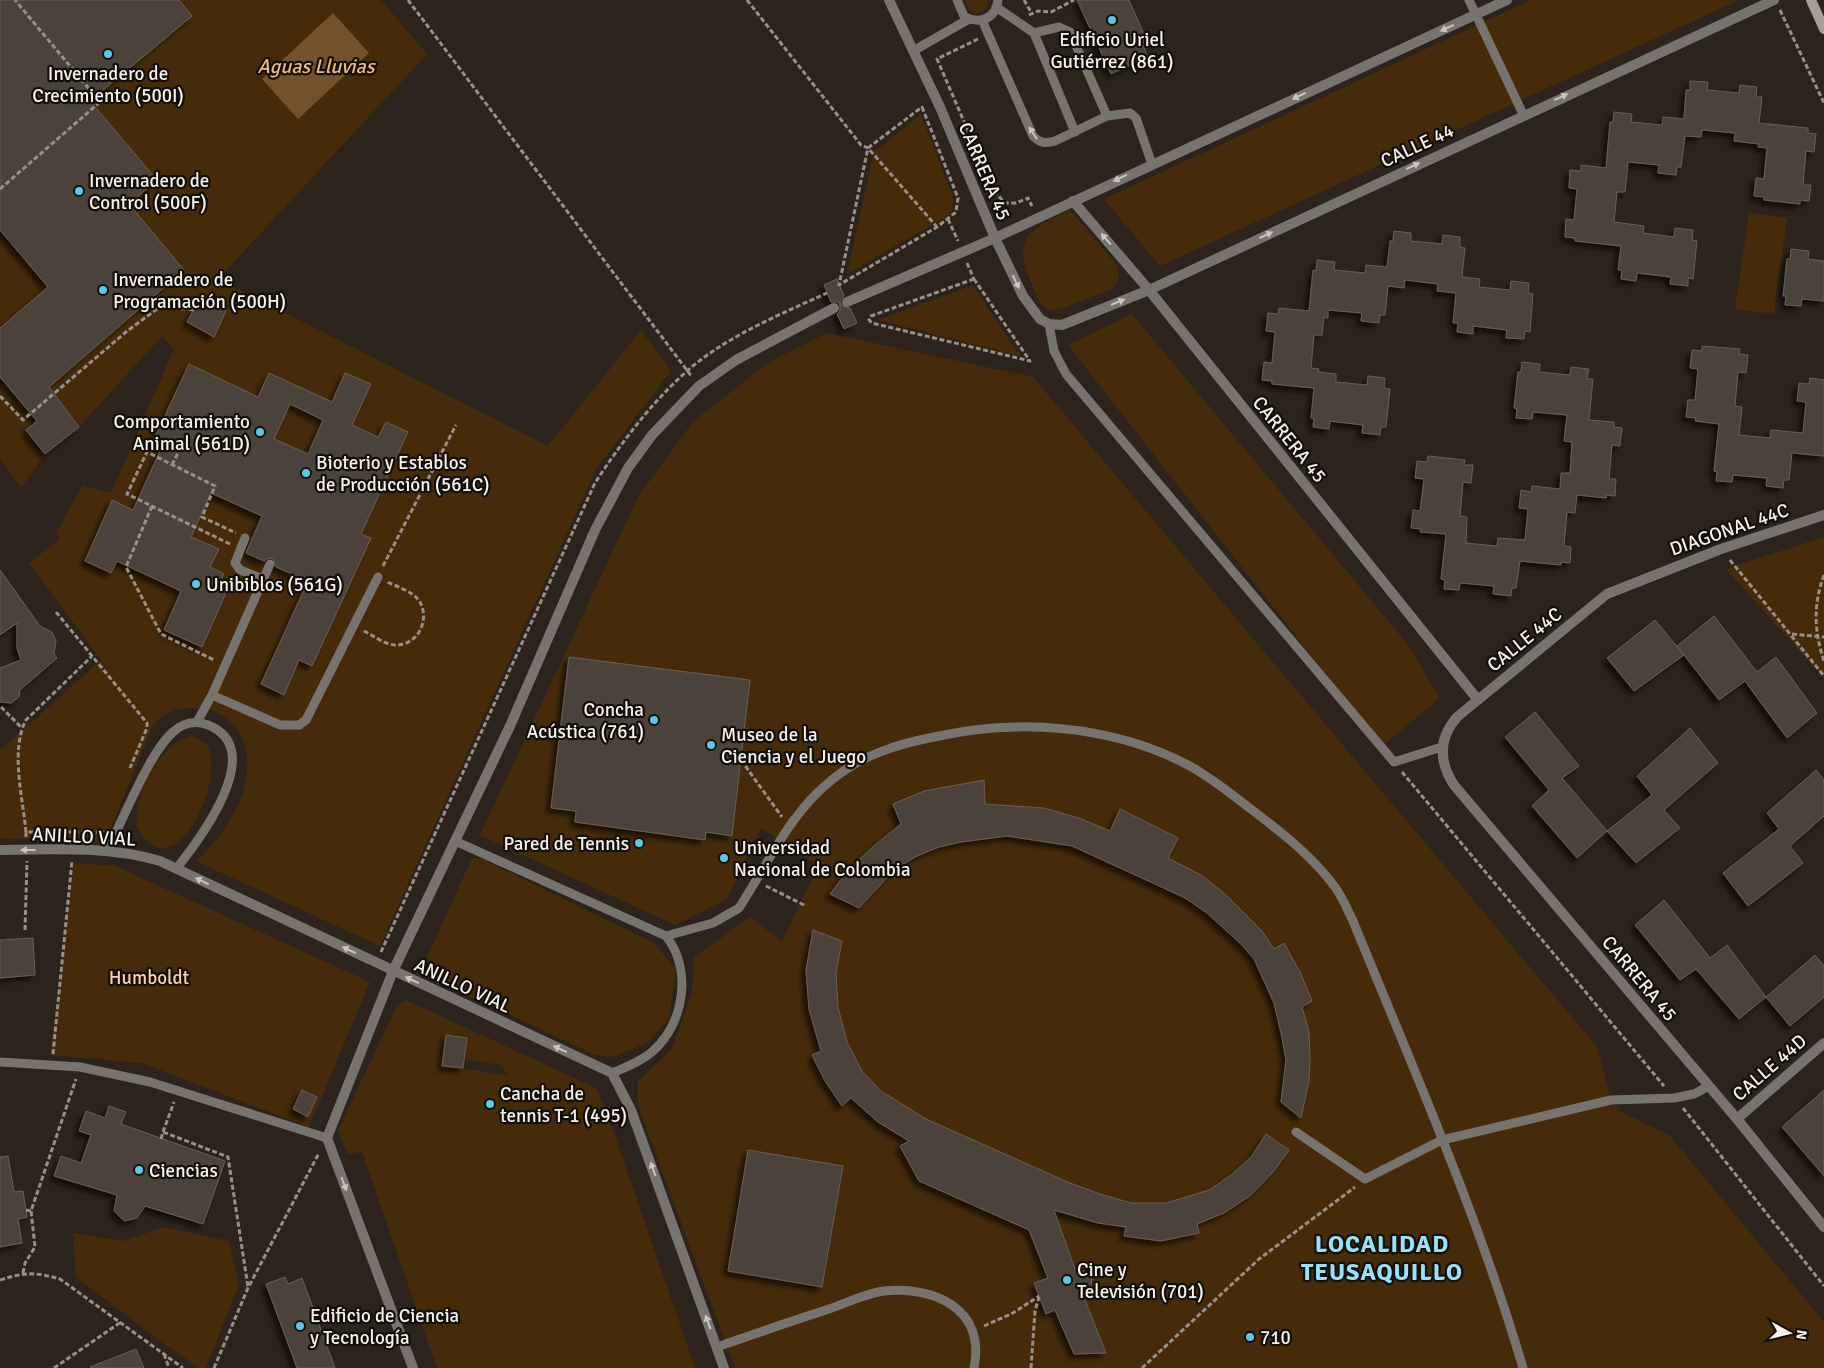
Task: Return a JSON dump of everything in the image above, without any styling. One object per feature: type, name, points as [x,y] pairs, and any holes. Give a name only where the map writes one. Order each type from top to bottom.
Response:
[{"type":"main road","points":[[1811,0],[1824,28]]},
{"type":"street","name":"CARRERA 45","points":[[889,0],[994,238],[1023,296],[1040,320],[1049,324]]},
{"type":"street","points":[[847,302],[994,238],[1507,0]]},
{"type":"street","name":"CALLE 44","points":[[1049,324],[1062,325],[1149,290],[1523,114],[1777,4]]},
{"type":"street","name":"CARRERA 45","points":[[1072,201],[1149,290],[1478,700]]},
{"type":"street","points":[[413,1368],[327,1138],[393,971],[510,726],[612,496],[628,468],[652,435],[699,386],[736,360],[834,308]]},
{"type":"street","name":"DIAGONAL 44C","points":[[1646,578],[1721,549],[1824,515]]},
{"type":"street","name":"CALLE 44C","points":[[1442,747],[1450,725],[1478,700],[1607,594],[1646,578]]},
{"type":"street","name":"CARRERA 45","points":[[1442,747],[1442,758],[1446,773],[1454,785],[1737,1118],[1824,1227]]},
{"type":"street","name":"ANILLO VIAL","points":[[0,850],[107,851],[138,855],[177,868],[612,1073]]},
{"type":"street","name":"CALLE 44D","points":[[1737,1118],[1824,1043]]},
{"type":"street","points":[[612,1073],[631,1110],[724,1368]]},
{"type":"lane","points":[[956,0],[960,11],[969,20]]},
{"type":"lane","points":[[1469,0],[1523,114]]},
{"type":"lane","points":[[913,51],[969,20],[988,18],[997,4],[1016,21],[1034,33],[1075,132]]},
{"type":"lane","points":[[982,20],[1033,136],[1037,140],[1048,143],[1107,116],[1125,113],[1134,115],[1152,164]]},
{"type":"lane","points":[[1034,33],[1059,26],[1070,32],[1107,116]]},
{"type":"lane","points":[[1049,324],[1054,350],[1066,374],[1394,762],[1442,747]]},
{"type":"lane","points":[[245,538],[236,559],[237,567],[263,579]]},
{"type":"lane","points":[[196,722],[212,695],[270,564]]},
{"type":"lane","points":[[212,695],[280,725],[299,725],[306,720],[352,625],[378,577]]},
{"type":"lane","points":[[107,851],[162,743],[179,727],[196,722],[215,728],[222,735],[228,744],[231,754],[230,768],[228,782],[217,810],[177,868]]},
{"type":"lane","points":[[666,936],[713,923],[733,913],[742,903],[789,827],[813,797],[852,766],[904,743],[972,729],[1015,726],[1089,733],[1163,754],[1188,765],[1209,777],[1271,825],[1320,869],[1338,890],[1353,920],[1501,1292],[1523,1368]]},
{"type":"lane","points":[[455,841],[666,936],[677,952],[682,988],[676,1014],[664,1038],[655,1050],[646,1057],[612,1073]]},
{"type":"lane","points":[[0,1062],[80,1067],[178,1090],[327,1138]]},
{"type":"lane","points":[[1296,1132],[1365,1179],[1442,1140],[1611,1100],[1674,1098],[1694,1094],[1709,1086]]},
{"type":"lane","points":[[717,1347],[882,1291],[912,1292],[940,1298],[961,1312],[968,1321],[972,1332],[976,1351],[974,1368]]},
{"type":"path","points":[[0,189],[100,102],[15,0]]},
{"type":"path","points":[[408,0],[699,386]]},
{"type":"path","points":[[747,0],[861,145],[868,148],[937,227]]},
{"type":"path","points":[[1024,0],[1032,14]]},
{"type":"path","points":[[1016,21],[1038,11],[1051,12],[1074,0]]},
{"type":"path","points":[[1777,4],[1824,103]]},
{"type":"path","points":[[988,35],[937,59],[994,191],[1005,203],[1016,203],[1028,198],[1037,218]]},
{"type":"path","points":[[922,107],[959,202],[956,212],[937,227],[839,285],[868,148],[922,107]]},
{"type":"path","points":[[978,199],[994,191]]},
{"type":"path","points":[[974,279],[1030,361],[872,323],[868,320],[871,316],[974,279]]},
{"type":"path","points":[[376,963],[595,483],[616,450],[651,409],[688,371],[733,339],[827,292]]},
{"type":"path","points":[[0,396],[23,420],[126,332],[161,306],[194,310]]},
{"type":"path","points":[[352,625],[389,644],[396,645],[404,644],[414,639],[421,630],[424,612],[420,601],[411,593],[378,577],[456,425]]},
{"type":"path","points":[[172,465],[180,449]]},
{"type":"path","points":[[240,548],[127,494],[147,452],[215,486],[202,517],[245,538]]},
{"type":"path","points":[[152,506],[126,567],[161,634],[225,665]]},
{"type":"path","points":[[1721,549],[1824,676]]},
{"type":"path","points":[[1824,574],[1818,590],[1815,613],[1817,636],[1824,661]]},
{"type":"path","points":[[56,612],[147,723],[147,728],[129,771]]},
{"type":"path","points":[[1791,634],[1824,637]]},
{"type":"path","points":[[25,930],[27,850],[18,753],[22,728],[26,720],[92,656]]},
{"type":"path","points":[[1,707],[22,728]]},
{"type":"path","points":[[741,760],[789,827]]},
{"type":"path","points":[[1394,762],[1674,1098],[1824,1286]]},
{"type":"path","points":[[26,832],[104,832],[108,823]]},
{"type":"path","points":[[52,1064],[74,832]]},
{"type":"path","points":[[755,880],[806,906]]},
{"type":"path","points":[[23,1272],[25,1263],[35,1247],[31,1211],[80,1067]]},
{"type":"path","points":[[161,1139],[178,1090]]},
{"type":"path","points":[[163,1132],[228,1157],[248,1288]]},
{"type":"path","points":[[214,1368],[248,1288],[327,1138]]},
{"type":"path","points":[[1142,1368],[1260,1259],[1365,1179]]},
{"type":"path","points":[[26,1210],[31,1211]]},
{"type":"path","points":[[0,1280],[23,1272],[38,1273],[60,1279],[183,1368]]},
{"type":"path","points":[[972,1332],[1013,1313],[1039,1296],[1035,1311],[1031,1368]]},
{"type":"path","points":[[54,1368],[121,1322]]},
{"type":"path","points":[[163,1353],[169,1368]]},
{"type":"green space","points":[[0,0],[381,0],[427,54],[218,279],[548,446],[641,330],[671,371],[596,469],[380,946],[196,861],[218,838],[228,824],[237,808],[247,776],[247,759],[244,743],[238,730],[217,713],[203,709],[176,710],[164,716],[153,725],[105,842],[0,838],[0,750],[101,660],[29,563],[60,539],[56,533],[83,485],[111,493],[174,349],[162,336],[79,427],[61,403],[27,430],[45,454],[21,488],[0,458]]},
{"type":"green space","points":[[965,0],[988,1],[986,9],[975,14],[968,10]]},
{"type":"green space","points":[[1531,0],[1739,0],[1160,266],[1104,199]]},
{"type":"green space","points":[[921,114],[953,198],[953,210],[946,217],[847,274],[874,152]]},
{"type":"green space","points":[[1070,210],[1117,265],[1119,278],[1112,289],[1060,309],[1048,310],[1038,298],[1026,268],[1023,255],[1024,245],[1028,236],[1035,229]]},
{"type":"green space","points":[[1749,213],[1787,218],[1774,314],[1735,309]]},
{"type":"green space","points":[[973,285],[1020,356],[878,320]]},
{"type":"green space","points":[[1132,314],[1405,641],[1440,698],[1382,746],[1068,345]]},
{"type":"green space","points":[[827,333],[1033,377],[1597,1047],[1611,1100],[1621,1112],[1669,1135],[1824,1322],[1824,1368],[735,1368],[638,1106],[638,1081],[672,1049],[692,993],[694,957],[750,917],[782,941],[819,866],[761,828],[727,899],[675,925],[480,835],[639,495],[693,422],[769,362]],"holes":[[[569,657],[750,680],[731,835],[706,832],[705,839],[576,822],[576,811],[551,808]],[[748,1150],[843,1166],[833,1222],[739,1206]],[[1053,1207],[1076,1271],[1086,1272],[1092,1278],[1089,1290],[1082,1293],[1106,1353],[1074,1354],[1055,1310],[1046,1313],[1034,1284],[1048,1278],[1029,1230]],[[738,1212],[832,1228],[822,1287],[728,1271]]]},
{"type":"green space","points":[[1824,537],[1824,678],[1726,569]]},
{"type":"green space","points":[[193,736],[209,746],[211,771],[206,797],[188,832],[171,846],[161,849],[146,840],[138,830],[137,813],[139,799],[144,785],[160,758],[170,747],[181,740]]},
{"type":"green space","points":[[472,858],[482,859],[654,943],[676,969],[669,1019],[647,1043],[613,1057],[595,1055],[430,977],[427,958]]},
{"type":"green space","name":"Humboldt","points":[[74,864],[113,865],[370,982],[309,1127],[142,1063],[50,1055]]},
{"type":"green space","points":[[406,1000],[596,1088],[614,1133],[695,1368],[437,1368],[362,1152],[347,1154],[338,1130],[397,1006]],"holes":[[[446,1035],[467,1038],[464,1059],[502,1065],[507,1075],[449,1066]]]},
{"type":"green space","points":[[163,1227],[229,1241],[239,1284],[206,1368],[199,1368],[163,1343],[76,1277],[73,1233],[124,1241]]},
{"type":"water","name":"Aguas Lluvias","points":[[333,13],[369,53],[298,119],[262,79]]},
{"type":"building","points":[[0,0],[179,0],[192,16],[90,101],[157,180],[129,204],[184,270],[49,387],[79,427],[45,454],[26,430],[37,421],[0,377],[0,328],[48,287],[0,230]]},
{"type":"building","name":"Edificio Uriel Gutiérrez (861)","points":[[1077,0],[1129,0],[1147,41],[1142,43],[1148,57],[1111,74]]},
{"type":"building","points":[[1690,81],[1708,82],[1707,90],[1739,93],[1740,85],[1757,87],[1756,97],[1762,97],[1759,123],[1808,128],[1808,133],[1816,134],[1814,152],[1806,151],[1803,185],[1811,185],[1809,201],[1800,200],[1800,204],[1764,200],[1764,197],[1754,196],[1756,178],[1764,179],[1767,148],[1758,147],[1759,144],[1734,141],[1735,133],[1702,130],[1701,137],[1685,136],[1681,167],[1677,167],[1676,175],[1658,173],[1659,165],[1628,162],[1625,192],[1617,192],[1614,222],[1644,226],[1643,233],[1674,237],[1675,228],[1693,230],[1692,240],[1697,241],[1693,279],[1688,278],[1688,286],[1670,284],[1671,277],[1637,273],[1636,281],[1621,279],[1622,270],[1618,270],[1621,246],[1575,241],[1575,238],[1565,237],[1566,219],[1574,220],[1577,189],[1569,188],[1570,170],[1581,171],[1581,165],[1606,168],[1610,122],[1613,122],[1614,112],[1632,114],[1631,122],[1662,125],[1663,117],[1684,119],[1686,90],[1690,90]]},
{"type":"building","points":[[1394,231],[1411,233],[1411,241],[1442,244],[1443,235],[1460,237],[1460,247],[1465,248],[1462,277],[1480,279],[1479,287],[1510,290],[1511,281],[1529,283],[1528,293],[1533,294],[1530,332],[1525,331],[1524,339],[1506,338],[1507,330],[1473,326],[1473,334],[1457,332],[1458,323],[1453,323],[1456,293],[1437,291],[1438,284],[1405,280],[1404,288],[1388,286],[1385,315],[1380,315],[1379,323],[1361,321],[1362,313],[1328,310],[1328,318],[1324,317],[1322,335],[1314,335],[1311,368],[1319,369],[1318,372],[1336,374],[1336,382],[1367,385],[1368,376],[1385,378],[1384,388],[1390,389],[1386,427],[1381,427],[1380,435],[1362,433],[1363,425],[1330,421],[1329,429],[1313,427],[1314,419],[1311,418],[1314,388],[1272,384],[1272,381],[1262,380],[1264,362],[1272,363],[1275,332],[1266,331],[1268,313],[1278,314],[1279,308],[1309,311],[1313,270],[1316,271],[1317,260],[1335,262],[1334,270],[1365,273],[1366,265],[1387,267],[1390,241],[1393,241]]},
{"type":"building","points":[[1791,249],[1809,251],[1808,259],[1824,261],[1824,301],[1802,299],[1801,306],[1785,305],[1786,296],[1783,296],[1787,259],[1790,259]]},
{"type":"building","points":[[837,279],[844,296],[840,301],[841,305],[850,308],[857,323],[844,329],[837,314],[840,311],[840,305],[837,302],[831,302],[824,285]]},
{"type":"building","points":[[201,297],[226,311],[214,337],[187,322]]},
{"type":"building","points":[[1702,346],[1740,349],[1739,354],[1748,355],[1746,373],[1738,372],[1735,406],[1742,407],[1739,435],[1770,438],[1771,430],[1803,433],[1806,402],[1797,401],[1799,383],[1809,384],[1810,378],[1824,380],[1824,456],[1792,453],[1789,480],[1784,480],[1783,488],[1766,486],[1767,478],[1733,475],[1732,482],[1716,481],[1717,472],[1714,471],[1719,424],[1695,421],[1696,418],[1686,417],[1688,400],[1695,400],[1698,369],[1690,368],[1692,350],[1702,351]]},
{"type":"building","points":[[1522,362],[1540,364],[1539,372],[1570,375],[1571,367],[1589,369],[1587,379],[1593,379],[1589,420],[1614,422],[1614,427],[1622,428],[1620,446],[1612,445],[1609,479],[1616,479],[1615,496],[1606,495],[1606,498],[1577,495],[1575,513],[1567,512],[1564,546],[1571,547],[1570,563],[1561,562],[1561,565],[1520,561],[1516,588],[1512,588],[1511,596],[1493,594],[1494,586],[1460,583],[1459,590],[1444,589],[1445,580],[1441,579],[1446,534],[1420,532],[1421,529],[1411,528],[1413,510],[1420,511],[1424,479],[1415,478],[1417,461],[1427,462],[1428,456],[1465,460],[1464,465],[1473,465],[1471,483],[1463,482],[1460,516],[1467,517],[1466,543],[1497,546],[1498,538],[1525,540],[1528,509],[1519,508],[1521,490],[1531,492],[1532,486],[1560,489],[1561,473],[1570,473],[1572,442],[1564,441],[1567,415],[1533,412],[1532,419],[1516,418],[1517,409],[1514,408],[1518,372],[1521,372]]},
{"type":"building","points":[[189,364],[258,397],[269,373],[332,402],[345,373],[371,384],[352,425],[378,437],[386,422],[408,432],[361,534],[371,538],[312,666],[299,660],[284,695],[261,684],[308,581],[276,567],[273,559],[269,558],[264,561],[246,553],[262,516],[211,493],[191,537],[219,549],[210,567],[224,574],[220,582],[229,586],[202,647],[164,630],[181,591],[117,561],[111,573],[85,561],[112,500],[133,510],[164,442],[155,437]],"holes":[[[290,404],[323,420],[308,454],[274,439]]]},
{"type":"building","points":[[0,570],[40,626],[52,632],[56,641],[54,654],[57,658],[20,690],[19,697],[11,703],[0,702],[0,668],[21,660],[17,648],[17,623],[0,635]]},
{"type":"building","points":[[1714,616],[1757,672],[1776,657],[1817,713],[1787,738],[1745,681],[1719,700],[1677,646]]},
{"type":"building","points":[[1655,620],[1684,655],[1634,691],[1607,658]]},
{"type":"building","name":"Concha Acústica (761)","points":[[569,657],[750,680],[732,836],[706,832],[705,840],[575,822],[576,811],[551,808]]},
{"type":"building","points":[[1535,712],[1579,766],[1562,778],[1607,831],[1577,858],[1532,806],[1549,790],[1505,737]]},
{"type":"building","points":[[1690,728],[1718,763],[1664,810],[1680,828],[1636,863],[1607,831],[1652,795],[1637,776]]},
{"type":"building","points":[[1816,770],[1824,780],[1824,816],[1790,846],[1803,863],[1748,906],[1723,873],[1779,829],[1767,813]]},
{"type":"building","points":[[984,780],[985,804],[1044,808],[1079,818],[1110,831],[1120,809],[1178,838],[1168,858],[1201,875],[1225,894],[1262,931],[1274,949],[1284,943],[1300,972],[1312,1001],[1302,1007],[1309,1032],[1310,1058],[1309,1081],[1301,1118],[1281,1102],[1286,1060],[1282,1037],[1274,1003],[1254,959],[1242,945],[1207,913],[1185,898],[1072,846],[1007,836],[961,842],[939,847],[917,856],[895,869],[859,908],[830,894],[849,869],[901,824],[893,804],[924,791]]},
{"type":"building","points":[[1664,900],[1710,958],[1727,945],[1766,997],[1739,1019],[1696,969],[1680,980],[1635,925]]},
{"type":"building","points":[[813,930],[842,941],[836,973],[838,1007],[847,1042],[862,1071],[881,1091],[926,1119],[1070,1183],[1131,1203],[1166,1203],[1209,1190],[1231,1175],[1251,1157],[1266,1134],[1289,1150],[1274,1171],[1251,1195],[1224,1213],[1197,1224],[1199,1233],[1161,1241],[1124,1236],[1126,1227],[1098,1223],[1054,1210],[1075,1269],[1086,1272],[1092,1278],[1091,1286],[1083,1295],[1106,1353],[1074,1354],[1055,1310],[1046,1314],[1034,1283],[1048,1278],[1029,1230],[919,1181],[900,1146],[909,1141],[878,1122],[851,1098],[842,1106],[825,1081],[812,1055],[821,1051],[809,1009],[806,970]]},
{"type":"building","points":[[33,938],[35,975],[0,978],[0,940]]},
{"type":"building","points":[[1815,955],[1824,966],[1824,997],[1790,1026],[1766,997]]},
{"type":"building","points":[[446,1035],[467,1038],[463,1068],[442,1066]]},
{"type":"building","points":[[302,1090],[317,1097],[308,1117],[293,1109]]},
{"type":"building","points":[[1824,1090],[1824,1176],[1782,1127]]},
{"type":"building","name":"Ciencias","points":[[109,1106],[126,1112],[121,1124],[225,1161],[203,1224],[145,1206],[137,1218],[124,1221],[114,1211],[117,1195],[54,1176],[61,1156],[81,1163],[91,1135],[79,1131],[86,1111],[105,1118]]},
{"type":"building","points":[[748,1150],[843,1166],[822,1287],[728,1271]]},
{"type":"building","points":[[8,1156],[14,1192],[23,1191],[27,1217],[18,1219],[22,1243],[0,1247],[0,1157]]},
{"type":"building","name":"Edificio de Ciencia y Tecnología","points":[[285,1277],[288,1284],[302,1278],[335,1368],[297,1368],[266,1284]]},
{"type":"building","points":[[136,1349],[144,1368],[90,1367]]},
{"type":"place","name":"Edificio Uriel Gutiérrez (861)","points":[[1112,20]]},
{"type":"place","name":"Invernadero de Crecimiento (500I)","points":[[108,54]]},
{"type":"place","name":"Invernadero de Control (500F)","points":[[79,191]]},
{"type":"place","name":"Invernadero de Programación (500H)","points":[[103,290]]},
{"type":"place","name":"Comportamiento Animal (561D)","points":[[260,432]]},
{"type":"place","name":"Bioterio y Establos de Producción (561C)","points":[[306,473]]},
{"type":"place","name":"Unibiblos (561G)","points":[[196,584]]},
{"type":"place","name":"Concha Acústica (761)","points":[[654,720]]},
{"type":"place","name":"Museo de la Ciencia y el Juego","points":[[711,745]]},
{"type":"place","name":"Pared de Tennis","points":[[639,843]]},
{"type":"place","name":"Universidad Nacional de Colombia","points":[[724,858]]},
{"type":"place","name":"Cancha de tennis T-1 (495)","points":[[490,1104]]},
{"type":"place","name":"Ciencias","points":[[139,1170]]},
{"type":"place","name":"Cine y Televisión (701)","points":[[1067,1280]]},
{"type":"place","name":"Edificio de Ciencia y Tecnología","points":[[300,1326]]},
{"type":"place","name":"710","points":[[1250,1337]]},
{"type":"district","name":"LOCALIDAD TEUSAQUILLO","points":[[1382,1258]]}]
